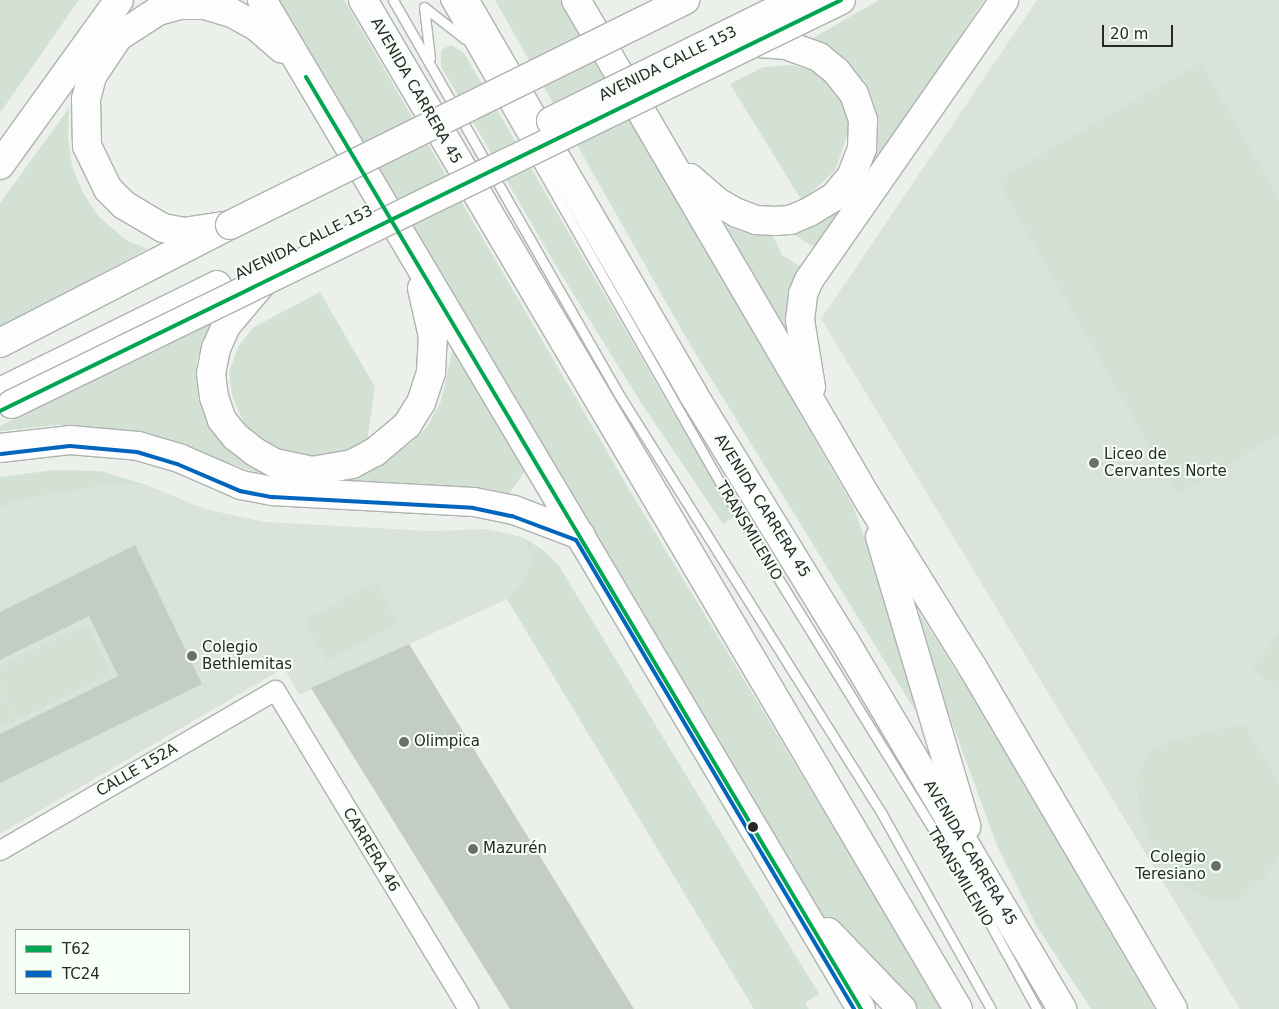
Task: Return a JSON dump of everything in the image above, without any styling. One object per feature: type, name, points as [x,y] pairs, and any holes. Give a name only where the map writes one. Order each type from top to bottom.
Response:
[{"type":"main road","points":[[0,165],[119,0]]},
{"type":"main road","points":[[262,0],[861,1009]]},
{"type":"main road","name":"AVENIDA CARRERA 45","points":[[363,0],[958,1009]]},
{"type":"main road","name":"AVENIDA CARRERA 45","points":[[464,0],[693,394],[1062,1009]]},
{"type":"main road","points":[[576,0],[814,403],[869,501],[973,668],[1173,1009]]},
{"type":"main road","points":[[0,342],[230,225],[685,0]]},
{"type":"main road","name":"AVENIDA CALLE 153","points":[[4,399],[796,0]]},
{"type":"main road","name":"AVENIDA CALLE 153","points":[[4,399],[263,282],[841,0]]},
{"type":"main road","points":[[814,403],[800,320],[803,294],[809,280],[1004,0]]},
{"type":"main road","points":[[230,225],[177,230],[143,219],[124,205],[108,188],[96,168],[87,146],[84,123],[88,92],[103,55],[137,22],[158,11],[181,6],[205,5],[232,13],[256,26],[306,77]]},
{"type":"main road","points":[[670,159],[716,201],[756,220],[790,220],[809,212],[834,197],[851,177],[862,150],[863,120],[854,94],[836,71],[819,57],[786,45],[755,43]]},
{"type":"main road","points":[[263,282],[226,326],[216,348],[211,373],[222,420],[236,438],[275,463],[312,471],[352,464],[394,439],[407,425],[421,403],[432,372],[430,313],[405,242]]},
{"type":"main road","points":[[0,448],[70,440],[138,446],[178,458],[241,484],[272,491],[474,502],[514,510],[580,535]]},
{"type":"main road","points":[[869,501],[979,868]]},
{"type":"main road","points":[[793,894],[902,1009]]},
{"type":"street","name":"CALLE 152A","points":[[0,850],[275,690]]},
{"type":"street","name":"CARRERA 46","points":[[275,690],[468,1009]]},
{"type":"lane","name":"TRANSMILENIO","points":[[393,0],[618,393],[882,814],[991,1009]]},
{"type":"lane","name":"TRANSMILENIO","points":[[445,0],[734,507],[977,900],[1037,1009]]},
{"type":"lane","name":"TRANSMILENIO","points":[[422,3],[433,68]]},
{"type":"lane","name":"TRANSMILENIO","points":[[422,3],[472,47]]},
{"type":"shaded area","name":"Liceo de Cervantes Norte","points":[[1037,0],[1279,0],[1279,1009],[1240,1009],[821,319]]},
{"type":"shaded area","name":"Colegio Bethlemitas","points":[[146,485],[205,509],[264,522],[431,531],[487,529],[522,537],[532,561],[524,580],[507,599],[299,695],[284,668],[0,834],[0,508],[19,500],[96,487]]},
{"type":"green space","points":[[0,0],[79,0],[0,113]]},
{"type":"green space","points":[[277,0],[344,0],[630,491],[943,1009],[915,1009],[811,905]]},
{"type":"green space","points":[[495,0],[562,0],[853,506],[889,607],[916,712],[688,341]]},
{"type":"green space","points":[[879,0],[984,0],[819,250],[790,232],[808,228],[845,204],[873,162],[878,145],[874,103],[864,80],[813,38]]},
{"type":"green space","points":[[451,45],[464,53],[734,517],[723,524],[642,404],[556,266],[441,66],[441,50]]},
{"type":"green space","points":[[1201,62],[1279,199],[1279,435],[1177,494],[997,180]]},
{"type":"green space","points":[[792,65],[819,73],[843,103],[848,119],[848,133],[835,171],[802,201],[730,84],[763,67]]},
{"type":"green space","points":[[69,108],[68,138],[72,166],[83,193],[99,217],[126,240],[147,249],[0,328],[0,203]]},
{"type":"green space","points":[[726,226],[743,232],[770,230],[782,255],[803,268],[788,313],[788,336]]},
{"type":"green space","points":[[320,292],[375,387],[367,442],[326,458],[303,458],[280,452],[260,442],[245,426],[232,395],[229,372],[239,345],[254,327]]},
{"type":"green space","points":[[212,321],[196,361],[198,399],[220,434],[264,475],[142,433],[58,425],[0,431],[0,426]]},
{"type":"green space","points":[[453,348],[526,470],[508,495],[326,486],[410,444],[427,427],[441,401]]},
{"type":"green space","points":[[54,470],[101,471],[146,485],[96,487],[19,500],[0,508],[0,477]]},
{"type":"green space","points":[[522,537],[543,550],[559,566],[819,994],[805,1003],[809,1009],[754,1009],[507,599],[524,580],[532,561]]},
{"type":"green space","points":[[376,582],[398,623],[327,662],[304,620]]},
{"type":"green space","points":[[902,586],[974,699],[1155,1009],[1091,1009],[1036,925],[996,843]]},
{"type":"green space","points":[[87,624],[111,673],[18,720],[0,683],[0,667]]},
{"type":"green space","points":[[1279,633],[1279,690],[1251,667]]},
{"type":"green space","points":[[0,686],[17,720],[0,728]]},
{"type":"green space","points":[[1244,724],[1279,783],[1279,856],[1268,874],[1239,900],[1214,901],[1190,890],[1157,855],[1141,816],[1136,781],[1149,753],[1172,740]]},
{"type":"building","points":[[135,545],[202,684],[0,783],[0,734],[118,676],[89,616],[0,660],[0,612]]},
{"type":"building","name":"Mazurén","points":[[409,644],[634,1009],[510,1009],[311,688]]},
{"type":"transit line","name":"T62","points":[[0,411],[841,0]]},
{"type":"transit line","name":"T62","points":[[306,77],[861,1009]]},
{"type":"transit line","name":"TC24","points":[[1,454],[70,446],[137,452],[177,464],[240,491],[272,497],[473,508],[512,516],[576,540],[854,1009]]},
{"type":"place","name":"Liceo de Cervantes Norte","points":[[1094,463]]},
{"type":"place","name":"Colegio Bethlemitas","points":[[192,656]]},
{"type":"place","name":"Olimpica","points":[[404,742]]},
{"type":"place","name":"Mazurén","points":[[473,849]]},
{"type":"place","name":"Colegio Teresiano","points":[[1216,866]]}]
